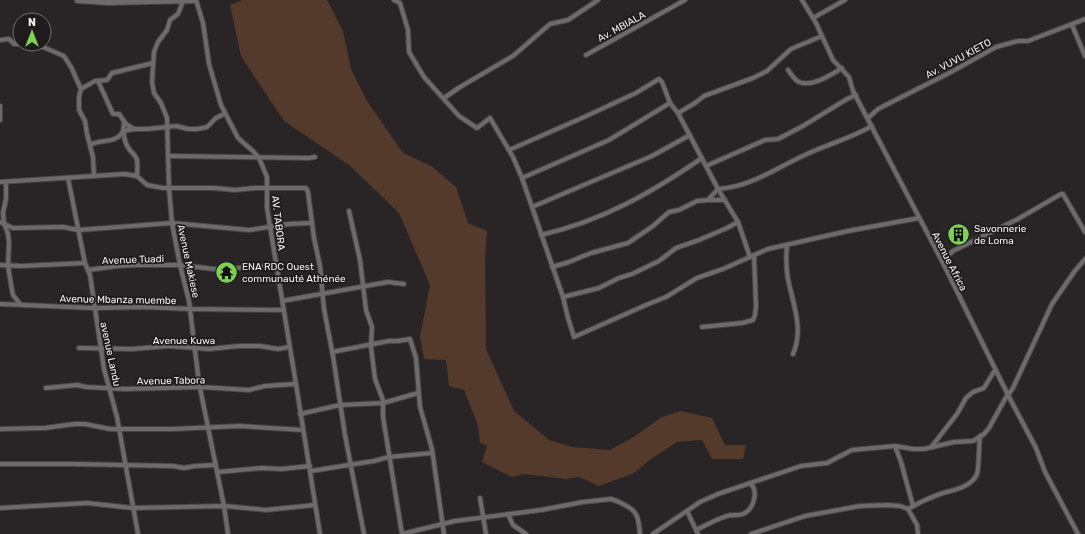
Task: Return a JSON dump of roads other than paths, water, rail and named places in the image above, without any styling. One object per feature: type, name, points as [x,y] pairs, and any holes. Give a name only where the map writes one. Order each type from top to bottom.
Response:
[{"type":"street","points":[[78,0],[108,2],[196,0]]},
{"type":"street","name":"AV. TABORA","points":[[196,0],[203,22],[209,64],[224,114],[238,138],[259,158],[267,177],[267,208],[320,534]]},
{"type":"street","points":[[394,0],[400,3],[408,30],[409,52],[424,77],[459,116],[477,128],[490,118],[513,157],[522,178],[563,297],[574,337],[666,297],[697,278],[723,269],[768,248],[919,218]]},
{"type":"street","points":[[444,98],[513,56],[550,24],[568,20],[598,0]]},
{"type":"street","name":"Av. MBIALA","points":[[586,55],[685,0]]},
{"type":"street","name":"Avenue Africa","points":[[802,0],[813,18],[833,60],[849,77],[853,91],[942,261],[1008,396],[1036,448],[1045,472],[1078,534]]},
{"type":"street","points":[[813,18],[845,0]]},
{"type":"street","name":"Avenue Makiese","points":[[183,1],[178,14],[170,20],[167,30],[158,42],[154,52],[152,82],[154,93],[166,113],[172,223],[190,309],[200,387],[218,472],[228,534]]},
{"type":"street","name":"Av. VUVU KIETO","points":[[868,118],[878,109],[953,71],[996,47],[1018,41],[1028,42],[1085,19]]},
{"type":"street","points":[[1072,24],[1085,56]]},
{"type":"street","points":[[678,113],[704,96],[753,78],[767,71],[792,49],[822,36]]},
{"type":"street","points":[[0,40],[9,39],[12,42]]},
{"type":"street","points":[[52,51],[64,56],[81,89],[79,97],[79,110],[85,121],[93,157],[94,176]]},
{"type":"street","points":[[81,89],[98,81],[107,80],[112,73],[153,63]]},
{"type":"street","points":[[788,70],[797,81],[806,84],[817,81],[842,68]]},
{"type":"street","points":[[509,150],[636,93],[659,79],[662,82],[670,102],[678,113],[718,189],[738,222],[752,256],[756,306],[753,320],[742,323],[702,326]]},
{"type":"street","points":[[98,81],[113,114],[119,114],[126,124],[134,129]]},
{"type":"street","points":[[706,166],[765,140],[778,139],[856,95]]},
{"type":"street","points":[[522,178],[609,140],[670,102]]},
{"type":"street","points":[[0,106],[0,120]]},
{"type":"street","points":[[90,145],[97,142],[112,140],[120,136],[123,131],[134,129],[167,128],[176,126],[188,129],[203,128],[224,114]]},
{"type":"street","points":[[124,121],[123,131],[128,148],[136,158],[137,176]]},
{"type":"street","points":[[708,200],[718,189],[728,188],[768,174],[806,155],[856,135],[872,126]]},
{"type":"street","points":[[532,207],[652,156],[690,135]]},
{"type":"street","points":[[168,156],[259,158],[315,157]]},
{"type":"street","points":[[541,235],[568,228],[606,215],[679,174],[702,158]]},
{"type":"street","points":[[0,182],[125,174],[137,176],[151,187],[214,188],[235,190],[306,188],[308,192],[320,266],[324,309],[340,406],[364,534]]},
{"type":"street","name":"avenue Landu","points":[[68,178],[85,263],[91,284],[104,369],[110,388],[119,429],[138,534]]},
{"type":"street","points":[[6,182],[6,199],[2,223],[9,242],[8,266],[13,295],[20,304]]},
{"type":"street","points":[[942,261],[953,252],[1018,219],[1061,194],[1063,194],[1085,232]]},
{"type":"street","points":[[552,267],[591,253],[628,243],[653,226],[669,212],[679,210],[697,201],[725,200]]},
{"type":"street","points":[[349,211],[360,260],[366,310],[372,327],[371,345],[375,379],[382,395],[382,412],[402,534],[443,524],[611,499],[633,509],[637,514],[640,534]]},
{"type":"street","points":[[563,297],[599,288],[619,278],[632,274],[658,261],[676,248],[700,240],[738,222]]},
{"type":"street","points":[[2,223],[13,228],[63,227],[78,230],[172,223],[242,230],[312,223]]},
{"type":"street","points":[[787,245],[787,270],[798,328],[797,345],[793,354]]},
{"type":"street","points":[[653,534],[705,499],[807,464],[827,463],[852,450],[895,446],[912,449],[924,449],[954,442],[973,441],[989,428],[1022,370],[1052,304],[1085,259]]},
{"type":"street","points":[[0,265],[85,263]]},
{"type":"street","name":"Avenue Tuadi","points":[[88,270],[117,266],[180,266],[222,269],[277,266]]},
{"type":"street","points":[[282,300],[388,282],[404,284]]},
{"type":"street","name":"Avenue Mbanza muembe","points":[[0,304],[94,308],[146,307],[284,310]]},
{"type":"street","points":[[332,352],[390,341],[410,339],[416,358],[420,407],[430,441],[444,534]]},
{"type":"street","name":"Avenue Kuwa","points":[[79,348],[100,347],[132,349],[180,346],[195,349],[260,346],[278,349],[289,347]]},
{"type":"street","points":[[924,449],[933,445],[957,414],[966,398],[973,392],[984,388],[995,370]]},
{"type":"street","name":"Avenue Tabora","points":[[46,388],[77,385],[86,387],[124,389],[200,387],[249,390],[265,386],[295,384]]},
{"type":"street","points":[[300,414],[340,406],[383,403],[418,393]]},
{"type":"street","points":[[0,429],[45,428],[85,424],[110,429],[172,429],[239,426],[303,430]]},
{"type":"street","points":[[751,534],[805,516],[860,506],[900,506],[910,508],[939,495],[955,490],[966,485],[974,478],[978,468],[980,436]]},
{"type":"street","points":[[895,446],[901,462],[910,508],[917,525],[918,534]]},
{"type":"street","points":[[218,472],[262,468],[310,468],[374,461],[389,457],[432,453]]},
{"type":"street","points":[[0,464],[173,466],[184,468],[216,465]]},
{"type":"street","points":[[687,512],[697,532],[726,516],[740,515],[745,512],[756,493],[754,486],[750,483]]},
{"type":"street","points":[[480,498],[486,534]]},
{"type":"street","points":[[0,508],[87,503],[133,508],[224,506],[266,510],[315,505]]},
{"type":"street","points":[[508,514],[513,525],[526,534]]},
{"type":"place","name":"Savonnerie de Loma","points":[[958,234]]},
{"type":"place","name":"ENA RDC Ouest communauté Athénée","points":[[227,272]]}]
